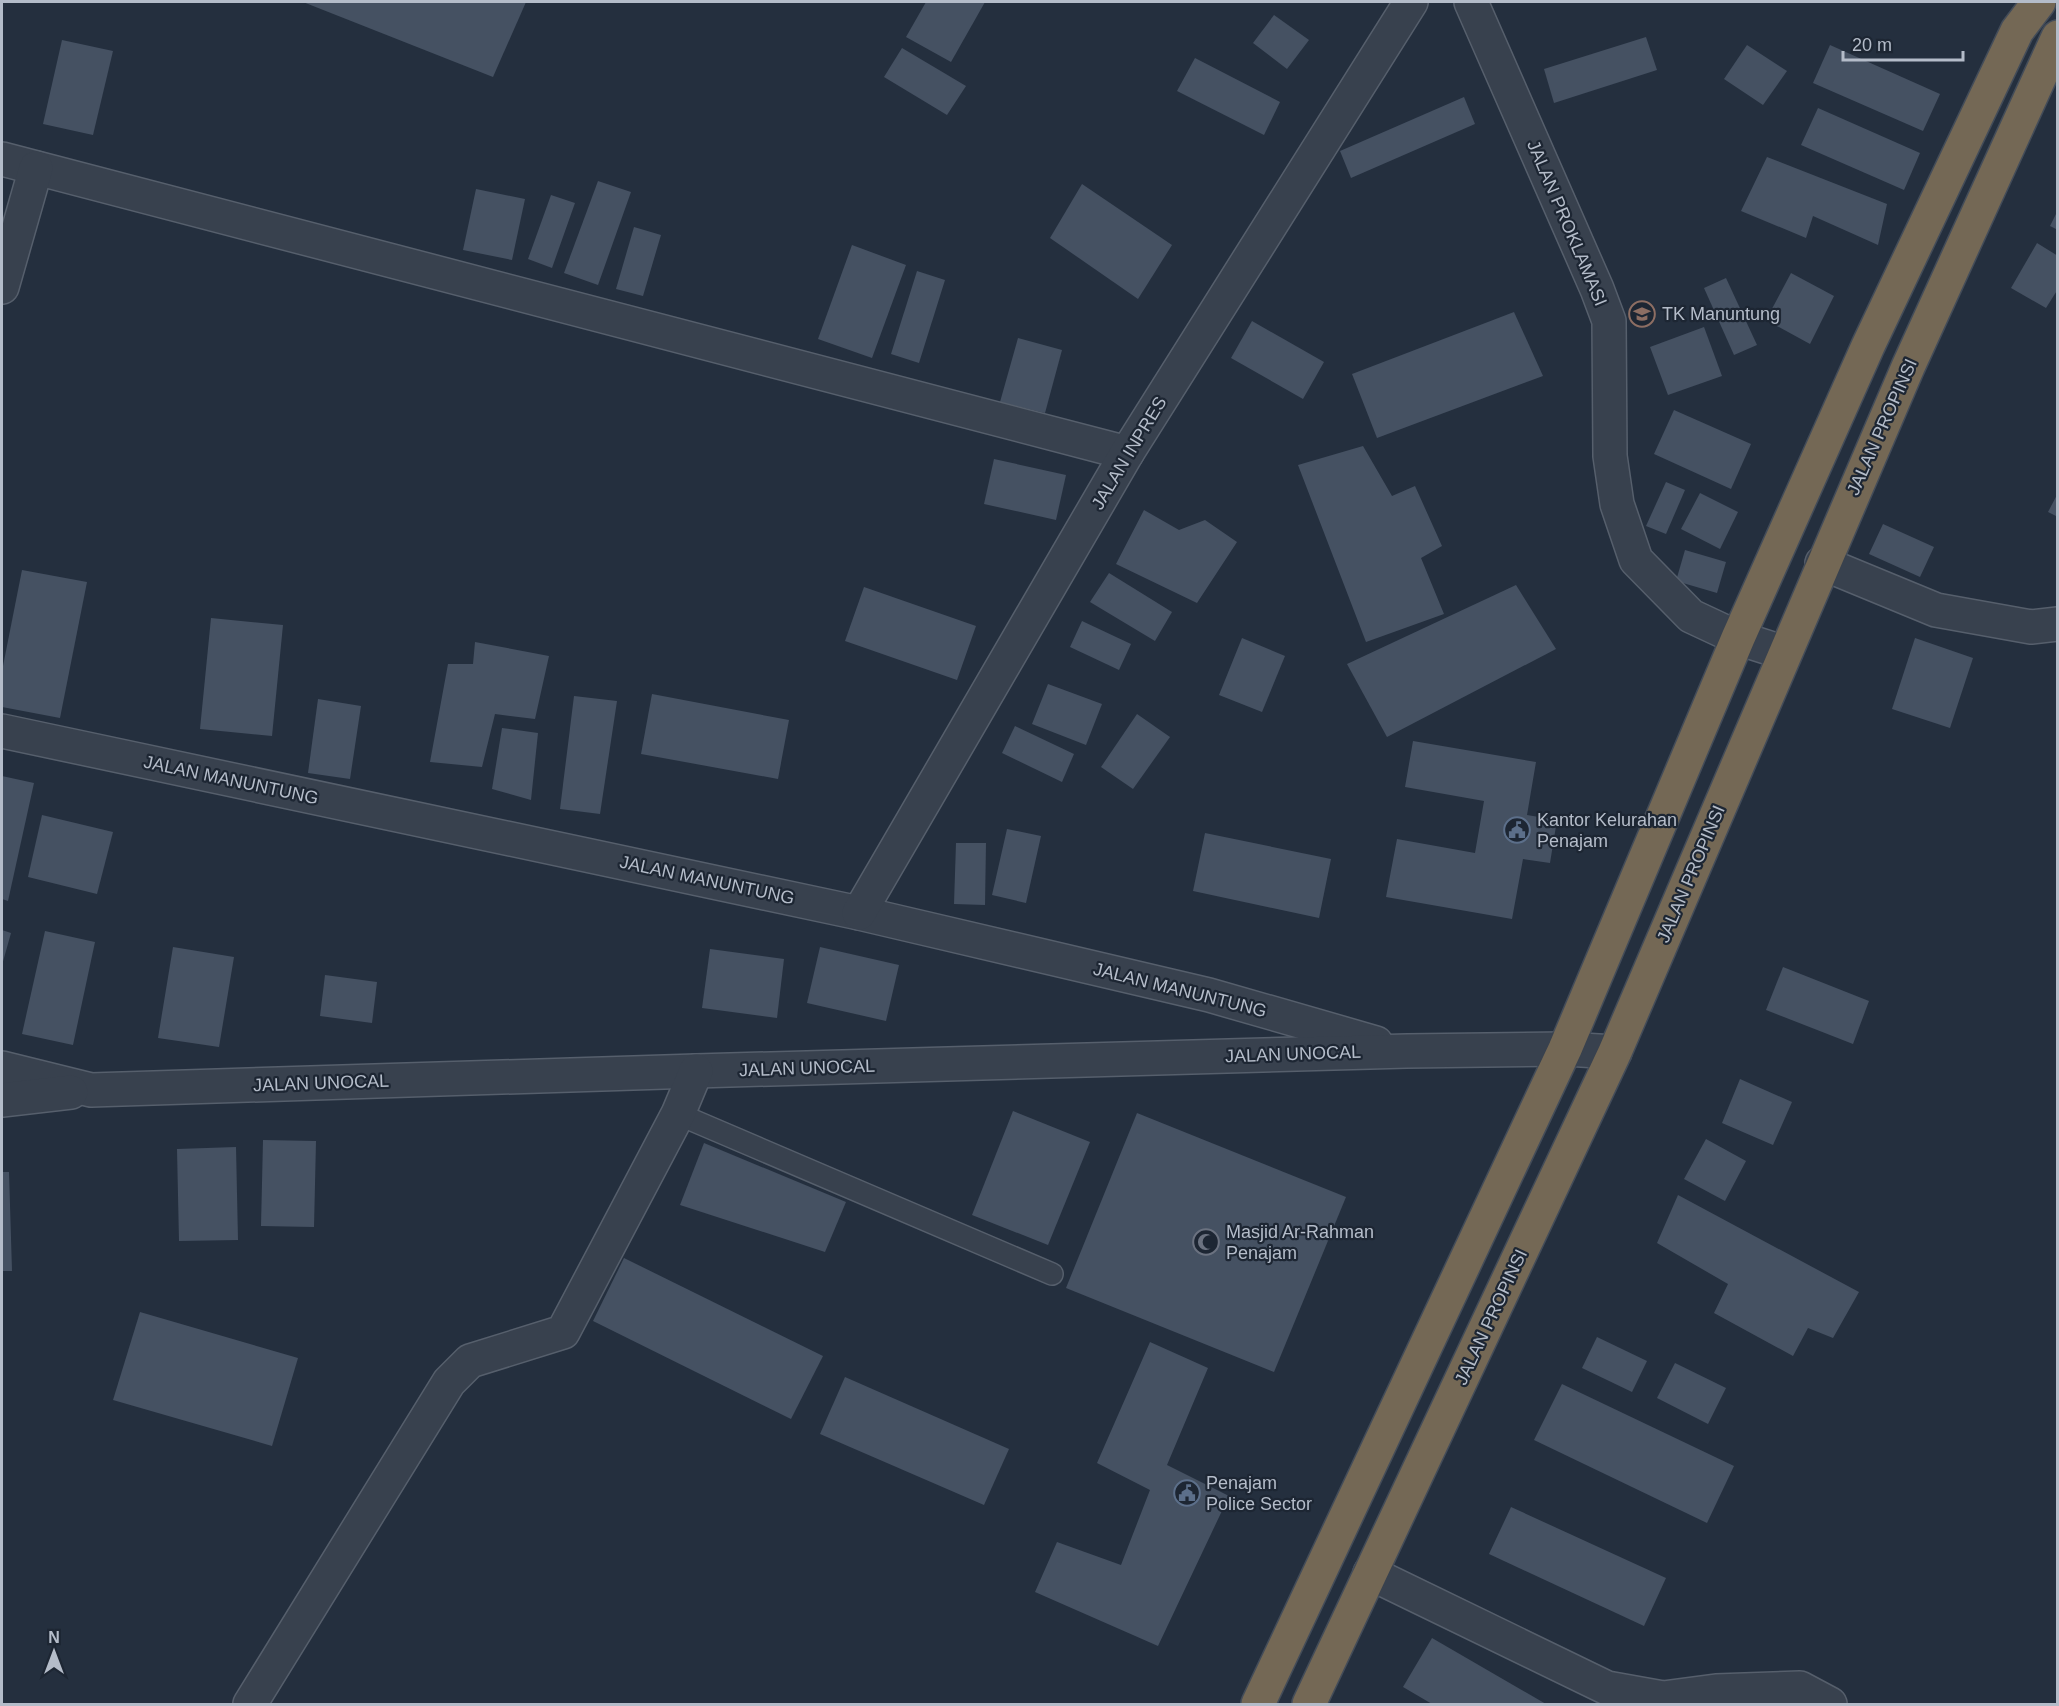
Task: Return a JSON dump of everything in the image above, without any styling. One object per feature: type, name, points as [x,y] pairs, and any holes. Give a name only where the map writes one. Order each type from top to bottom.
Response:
[{"type":"highway","points":[[1258,1704],[1564,1049],[1738,638],[1868,346],[2017,31],[2039,2]]},
{"type":"highway","name":"JALAN PROPINSI","points":[[1313,1695],[1615,1052],[1912,356],[2058,37]]},
{"type":"highway","points":[[1276,1663],[1313,1695]]},
{"type":"street","name":"JALAN INPRES","points":[[860,913],[1127,453],[1411,2]]},
{"type":"street","name":"JALAN PROKLAMASI","points":[[1471,2],[1609,321],[1610,456],[1617,504],[1636,560],[1691,616],[1738,638],[1785,653]]},
{"type":"street","points":[[2,159],[1127,453]]},
{"type":"street","points":[[2,287],[36,168]]},
{"type":"street","points":[[1822,563],[1936,610],[2031,627],[2058,624]]},
{"type":"street","name":"JALAN MANUNTUNG","points":[[2,732],[860,913],[1209,995],[1407,1051]]},
{"type":"street","name":"JALAN UNOCAL","points":[[2,1068],[91,1090],[1407,1051],[1564,1049],[1615,1052]]},
{"type":"street","points":[[250,1704],[448,1382],[470,1361],[563,1332],[678,1114],[696,1071]]},
{"type":"street","points":[[2,1100],[91,1090]]},
{"type":"street","points":[[1370,1573],[1607,1688],[1663,1698],[1716,1691],[1800,1688],[1830,1704]]},
{"type":"lane","points":[[678,1114],[1052,1274]]},
{"type":"building","points":[[303,2],[526,2],[493,77]]},
{"type":"building","points":[[926,2],[985,2],[951,62],[906,37]]},
{"type":"building","points":[[1274,15],[1309,40],[1287,69],[1253,43]]},
{"type":"building","points":[[1646,37],[1657,70],[1554,103],[1544,69]]},
{"type":"building","points":[[62,40],[113,51],[93,135],[43,124]]},
{"type":"building","points":[[1747,45],[1787,71],[1763,105],[1724,79]]},
{"type":"building","points":[[1830,45],[1940,94],[1923,131],[1813,83]]},
{"type":"building","points":[[902,48],[966,86],[947,115],[884,77]]},
{"type":"building","points":[[1195,58],[1280,102],[1264,135],[1177,91]]},
{"type":"building","points":[[1464,97],[1475,124],[1351,178],[1340,151]]},
{"type":"building","points":[[1818,108],[1920,153],[1904,190],[1801,145]]},
{"type":"building","points":[[1767,157],[1887,204],[1878,245],[1813,216],[1806,238],[1741,211]]},
{"type":"building","points":[[598,181],[631,192],[598,285],[564,273]]},
{"type":"building","points":[[1082,184],[1172,245],[1138,299],[1050,238]]},
{"type":"building","points":[[476,189],[525,199],[512,260],[463,250]]},
{"type":"building","points":[[551,195],[575,203],[552,268],[528,259]]},
{"type":"building","points":[[2058,210],[2058,230],[2050,226]]},
{"type":"building","points":[[634,227],[661,235],[643,296],[616,289]]},
{"type":"building","points":[[2037,243],[2058,256],[2058,289],[2046,308],[2011,288]]},
{"type":"building","points":[[852,245],[906,265],[872,358],[818,339]]},
{"type":"building","points":[[917,271],[945,280],[919,363],[891,354]]},
{"type":"building","points":[[1791,273],[1834,296],[1810,344],[1766,320]]},
{"type":"building","points":[[1726,278],[1757,345],[1734,355],[1704,288]]},
{"type":"building","points":[[1514,312],[1543,376],[1377,438],[1352,374]]},
{"type":"building","points":[[1252,321],[1324,362],[1303,399],[1231,358]]},
{"type":"building","points":[[1704,327],[1722,376],[1668,395],[1650,347]]},
{"type":"building","points":[[1018,338],[1062,350],[1045,413],[1000,402]]},
{"type":"building","points":[[1674,410],[1751,444],[1731,489],[1654,454]]},
{"type":"building","points":[[1363,446],[1392,496],[1415,486],[1442,546],[1421,558],[1444,614],[1366,642],[1298,465]]},
{"type":"building","points":[[994,459],[1066,475],[1056,520],[984,504]]},
{"type":"building","points":[[1666,482],[1685,490],[1666,534],[1646,526]]},
{"type":"building","points":[[1700,493],[1738,512],[1720,549],[1681,529]]},
{"type":"building","points":[[2058,493],[2058,517],[2048,512]]},
{"type":"building","points":[[1144,510],[1179,530],[1205,520],[1237,542],[1197,603],[1116,564]]},
{"type":"building","points":[[1883,524],[1934,547],[1920,577],[1869,554]]},
{"type":"building","points":[[1685,550],[1726,562],[1717,593],[1676,581]]},
{"type":"building","points":[[22,570],[87,582],[60,718],[2,707],[2,671]]},
{"type":"building","points":[[1109,573],[1172,612],[1155,641],[1090,602]]},
{"type":"building","points":[[1516,585],[1556,649],[1387,737],[1347,664]]},
{"type":"building","points":[[864,587],[976,626],[957,680],[845,641]]},
{"type":"building","points":[[211,618],[283,625],[272,736],[200,729]]},
{"type":"building","points":[[1082,621],[1131,644],[1119,670],[1070,647]]},
{"type":"building","points":[[1242,638],[1285,656],[1262,712],[1219,695]]},
{"type":"building","points":[[1915,638],[1973,658],[1950,728],[1892,709]]},
{"type":"building","points":[[475,642],[549,656],[535,719],[495,714],[482,767],[430,762],[448,664],[473,664]]},
{"type":"building","points":[[1048,684],[1102,704],[1086,745],[1032,724]]},
{"type":"building","points":[[652,694],[789,720],[778,779],[641,754]]},
{"type":"building","points":[[574,696],[617,701],[600,814],[560,809]]},
{"type":"building","points":[[318,699],[361,706],[350,779],[308,773]]},
{"type":"building","points":[[1137,714],[1170,737],[1133,789],[1101,767]]},
{"type":"building","points":[[1015,726],[1074,754],[1062,782],[1002,753]]},
{"type":"building","points":[[502,728],[538,733],[531,800],[492,789]]},
{"type":"building","name":"Kantor Kelurahan Penajam","points":[[1413,741],[1536,762],[1527,815],[1557,820],[1550,863],[1523,859],[1512,919],[1386,897],[1397,839],[1475,853],[1484,801],[1405,787]]},
{"type":"building","points":[[2,776],[34,783],[8,901],[2,899]]},
{"type":"building","points":[[42,815],[113,832],[97,894],[28,877]]},
{"type":"building","points":[[1007,829],[1041,836],[1026,903],[992,895]]},
{"type":"building","points":[[1205,833],[1331,859],[1319,918],[1193,891]]},
{"type":"building","points":[[956,843],[986,843],[985,905],[954,904]]},
{"type":"building","points":[[2,930],[11,933],[2,965]]},
{"type":"building","points":[[45,931],[95,942],[73,1045],[22,1034]]},
{"type":"building","points":[[173,947],[234,957],[219,1047],[158,1038]]},
{"type":"building","points":[[820,947],[899,965],[886,1021],[807,1003]]},
{"type":"building","points":[[710,949],[784,959],[777,1018],[702,1008]]},
{"type":"building","points":[[1783,967],[1869,1001],[1853,1044],[1766,1010]]},
{"type":"building","points":[[325,975],[377,982],[372,1023],[320,1016]]},
{"type":"building","points":[[1740,1079],[1792,1102],[1773,1145],[1722,1123]]},
{"type":"building","points":[[1013,1111],[1090,1142],[1048,1245],[972,1215]]},
{"type":"building","name":"Masjid Ar-Rahman Penajam","points":[[1137,1113],[1346,1197],[1274,1372],[1066,1288]]},
{"type":"building","points":[[1706,1139],[1746,1161],[1725,1201],[1684,1179]]},
{"type":"building","points":[[263,1140],[316,1141],[314,1227],[261,1226]]},
{"type":"building","points":[[704,1143],[846,1202],[825,1252],[680,1205]]},
{"type":"building","points":[[236,1147],[238,1240],[179,1241],[177,1149]]},
{"type":"building","points":[[2,1172],[9,1172],[12,1271],[2,1271]]},
{"type":"building","points":[[1678,1195],[1859,1292],[1833,1338],[1808,1328],[1793,1356],[1714,1313],[1728,1284],[1657,1243]]},
{"type":"building","points":[[624,1258],[823,1356],[791,1419],[593,1321]]},
{"type":"building","points":[[140,1312],[298,1358],[272,1446],[113,1400]]},
{"type":"building","points":[[1597,1337],[1647,1361],[1632,1392],[1582,1368]]},
{"type":"building","name":"Penajam Police Sector","points":[[1150,1342],[1208,1368],[1167,1465],[1229,1496],[1158,1646],[1035,1592],[1057,1542],[1121,1565],[1150,1490],[1097,1463]]},
{"type":"building","points":[[1675,1363],[1726,1388],[1708,1424],[1657,1398]]},
{"type":"building","points":[[845,1377],[1009,1449],[984,1505],[820,1434]]},
{"type":"building","points":[[1562,1384],[1734,1466],[1707,1523],[1534,1440]]},
{"type":"building","points":[[1511,1507],[1666,1578],[1644,1626],[1489,1554]]},
{"type":"building","points":[[1432,1638],[1546,1704],[1432,1704],[1403,1687]]},
{"type":"place","name":"TK Manuntung","points":[[1642,314]]},
{"type":"place","name":"Kantor Kelurahan Penajam","points":[[1517,830]]},
{"type":"place","name":"Masjid Ar-Rahman Penajam","points":[[1206,1242]]},
{"type":"place","name":"Penajam Police Sector","points":[[1187,1493]]}]
